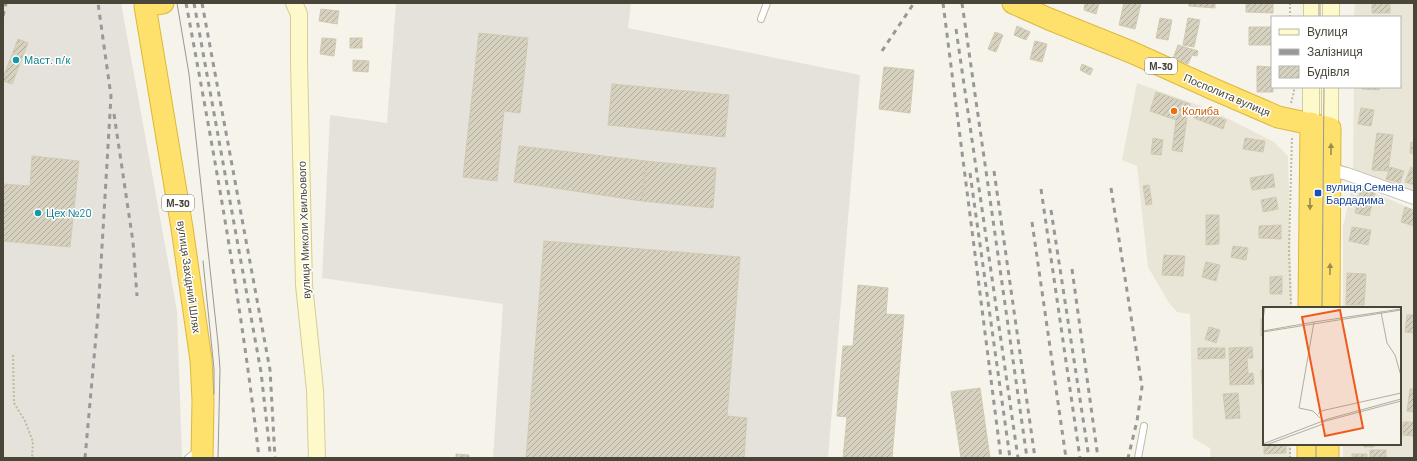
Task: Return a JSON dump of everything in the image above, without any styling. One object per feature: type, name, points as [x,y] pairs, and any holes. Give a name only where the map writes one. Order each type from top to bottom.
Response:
[{"type":"highway","name":"Посполита вулиця","points":[[1014,3],[1048,20],[1131,52],[1278,117],[1321,126]]},
{"type":"highway","name":"вулиця Західний Шлях","points":[[151,4],[201,360],[203,400],[197,454]]},
{"type":"highway","points":[[1309,307],[1310,167],[1321,126]]},
{"type":"highway","points":[[1321,126],[1331,169],[1329,307]]},
{"type":"highway","points":[[1308,445],[1308,458]]},
{"type":"highway","points":[[1328,445],[1328,458]]},
{"type":"street","name":"вулиця Миколи Хвильового","points":[[294,3],[299,14],[304,284],[316,390],[317,458]]},
{"type":"street","points":[[1312,3],[1312,16]]},
{"type":"street","points":[[1331,3],[1331,16]]},
{"type":"street","points":[[1311,88],[1321,126]]},
{"type":"street","points":[[1321,126],[1330,88]]},
{"type":"street","points":[[1310,167],[1331,169],[1414,198]]},
{"type":"lane","points":[[761,19],[767,3]]},
{"type":"lane","points":[[1138,458],[1144,426]]},
{"type":"path","points":[[1290,3],[1290,16]]},
{"type":"path","points":[[1290,107],[1294,88]]},
{"type":"path","points":[[1291,307],[1289,252],[1292,135]]},
{"type":"path","points":[[13,355],[14,403],[25,421],[33,442],[32,458]]},
{"type":"path","points":[[1290,445],[1290,458]]},
{"type":"shaded area","points":[[3,3],[121,3],[177,311],[182,458],[3,458]]},
{"type":"shaded area","points":[[396,3],[631,3],[628,28],[860,75],[828,458],[493,458],[503,304],[322,278],[330,115],[387,123]]},
{"type":"shaded area","points":[[1355,3],[1414,3],[1414,192],[1353,170],[1354,88],[1401,88],[1401,16],[1354,16]]},
{"type":"shaded area","points":[[1137,83],[1209,109],[1274,142],[1288,156],[1292,307],[1263,307],[1263,445],[1291,445],[1291,458],[1211,458],[1210,448],[1193,438],[1190,314],[1177,312],[1169,303],[1148,267],[1137,166],[1122,160]]},
{"type":"shaded area","points":[[1352,187],[1375,193],[1414,210],[1414,458],[1343,458],[1343,445],[1401,445],[1401,307],[1343,307],[1343,227]]},
{"type":"building","points":[[1085,3],[1099,3],[1096,14],[1084,10]]},
{"type":"building","points":[[1124,3],[1141,3],[1135,29],[1119,25]]},
{"type":"building","points":[[1189,3],[1215,3],[1215,8],[1189,6]]},
{"type":"building","points":[[1246,3],[1273,3],[1273,13],[1246,12]]},
{"type":"building","points":[[1372,3],[1390,3],[1390,13],[1372,13]]},
{"type":"building","points":[[321,9],[339,11],[337,24],[319,21]]},
{"type":"building","points":[[1160,18],[1172,20],[1168,40],[1156,38]]},
{"type":"building","points":[[1188,18],[1200,20],[1194,47],[1183,45]]},
{"type":"building","points":[[1017,26],[1030,32],[1026,40],[1014,35]]},
{"type":"building","points":[[1249,27],[1271,27],[1271,45],[1249,45]]},
{"type":"building","points":[[995,32],[1003,35],[996,52],[988,49]]},
{"type":"building","points":[[479,33],[528,38],[520,113],[504,111],[497,181],[463,177]]},
{"type":"building","points":[[322,38],[336,39],[334,56],[320,54]]},
{"type":"building","points":[[350,38],[362,38],[362,48],[350,48]]},
{"type":"building","name":"Маст. п/к","points":[[18,39],[28,43],[12,84],[3,81],[3,78]]},
{"type":"building","points":[[1035,41],[1047,44],[1042,62],[1030,59]]},
{"type":"building","points":[[1178,45],[1198,51],[1197,56],[1192,55],[1188,64],[1173,59]]},
{"type":"building","points":[[353,60],[369,61],[368,72],[353,71]]},
{"type":"building","points":[[1082,64],[1093,69],[1090,75],[1080,70]]},
{"type":"building","points":[[1257,66],[1271,67],[1271,88],[1273,88],[1273,92],[1257,92]]},
{"type":"building","points":[[884,67],[914,70],[910,113],[879,109]]},
{"type":"building","points":[[612,84],[729,95],[725,137],[608,125]]},
{"type":"building","points":[[1379,88],[1379,90],[1362,89]]},
{"type":"building","points":[[1156,92],[1190,104],[1185,117],[1187,118],[1182,152],[1172,150],[1176,120],[1150,111]]},
{"type":"building","points":[[1361,108],[1374,110],[1371,126],[1358,124]]},
{"type":"building","points":[[1197,109],[1226,120],[1223,129],[1194,118]]},
{"type":"building","points":[[1377,133],[1393,135],[1388,171],[1372,170]]},
{"type":"building","points":[[1153,138],[1163,140],[1161,155],[1151,154]]},
{"type":"building","points":[[1245,138],[1265,141],[1263,152],[1243,149]]},
{"type":"building","points":[[1411,142],[1414,143],[1414,154],[1410,153]]},
{"type":"building","points":[[519,146],[646,161],[642,201],[514,182]]},
{"type":"building","name":"Цех №20","points":[[32,156],[79,161],[70,247],[3,241],[3,184],[30,186]]},
{"type":"building","points":[[646,161],[716,168],[713,208],[642,201]]},
{"type":"building","points":[[1390,167],[1404,171],[1400,183],[1386,179]]},
{"type":"building","points":[[1411,167],[1414,169],[1414,185],[1405,182]]},
{"type":"building","points":[[1273,174],[1275,187],[1252,190],[1250,178]]},
{"type":"building","points":[[1149,185],[1152,204],[1146,205],[1143,186]]},
{"type":"building","points":[[1361,189],[1375,193],[1369,216],[1355,213]]},
{"type":"building","points":[[1276,197],[1278,209],[1263,212],[1261,200]]},
{"type":"building","points":[[1405,207],[1414,210],[1414,226],[1401,222]]},
{"type":"building","points":[[1206,215],[1219,215],[1219,244],[1206,245]]},
{"type":"building","points":[[1281,225],[1281,239],[1259,238],[1259,226]]},
{"type":"building","points":[[1352,227],[1371,230],[1368,245],[1349,241]]},
{"type":"building","points":[[544,241],[740,257],[727,416],[747,418],[744,458],[526,458]]},
{"type":"building","points":[[1233,246],[1248,248],[1246,260],[1231,257]]},
{"type":"building","points":[[1164,255],[1185,256],[1183,276],[1162,275]]},
{"type":"building","points":[[1206,262],[1220,265],[1216,281],[1202,277]]},
{"type":"building","points":[[1347,273],[1366,274],[1364,305],[1346,305]]},
{"type":"building","points":[[1282,276],[1282,294],[1270,294],[1270,277]]},
{"type":"building","points":[[858,285],[888,288],[886,314],[904,315],[892,458],[843,458],[847,417],[837,416],[843,346],[853,346]]},
{"type":"building","points":[[1407,315],[1414,315],[1414,333],[1405,332]]},
{"type":"building","points":[[1261,319],[1263,319],[1263,336],[1261,336]]},
{"type":"building","points":[[1209,327],[1220,330],[1216,343],[1205,339]]},
{"type":"building","points":[[1252,347],[1253,358],[1247,358],[1248,374],[1253,373],[1254,384],[1230,385],[1229,348]]},
{"type":"building","points":[[1198,348],[1225,348],[1225,358],[1198,359]]},
{"type":"building","points":[[1261,370],[1263,370],[1263,385]]},
{"type":"building","points":[[980,388],[990,458],[961,458],[951,392]]},
{"type":"building","points":[[1410,389],[1414,389],[1414,412],[1407,411]]},
{"type":"building","points":[[1238,393],[1240,418],[1226,419],[1223,394]]},
{"type":"building","points":[[1403,422],[1414,422],[1414,436],[1403,435]]},
{"type":"building","points":[[1264,445],[1286,445],[1286,453],[1264,454]]},
{"type":"building","points":[[1364,445],[1374,445],[1374,447],[1364,447]]},
{"type":"building","points":[[1370,450],[1386,450],[1386,458],[1370,458]]},
{"type":"building","points":[[456,454],[469,455],[469,458],[456,458]]},
{"type":"building","points":[[1352,454],[1367,454],[1367,458],[1352,458]]},
{"type":"tram line","points":[[177,3],[189,74],[218,343],[220,369],[218,458]]},
{"type":"tram line","points":[[1319,3],[1319,16]]},
{"type":"tram line","points":[[1322,307],[1324,88]]},
{"type":"tram line","points":[[203,261],[214,369],[214,394]]},
{"type":"tram line","points":[[1316,445],[1316,458]]},
{"type":"railway","points":[[3,16],[6,3]]},
{"type":"railway","points":[[85,458],[98,314],[111,96],[98,3]]},
{"type":"railway","points":[[186,3],[236,287],[259,458]]},
{"type":"railway","points":[[194,3],[261,372],[270,452]]},
{"type":"railway","points":[[202,3],[270,370],[275,458]]},
{"type":"railway","points":[[882,51],[914,3]]},
{"type":"railway","points":[[943,3],[1001,458]]},
{"type":"railway","points":[[962,3],[1027,458]]},
{"type":"railway","points":[[956,29],[1018,458]]},
{"type":"railway","points":[[114,114],[133,242],[137,296]]},
{"type":"railway","points":[[994,171],[1035,458]]},
{"type":"railway","points":[[970,173],[1010,458]]},
{"type":"railway","points":[[1111,188],[1142,387],[1137,421],[1128,458]]},
{"type":"railway","points":[[1041,189],[1080,458]]},
{"type":"railway","points":[[1051,210],[1089,458]]},
{"type":"railway","points":[[1032,222],[1066,458]]},
{"type":"railway","points":[[1072,269],[1098,458]]},
{"type":"place","name":"Маст. п/к","points":[[16,60]]},
{"type":"place","name":"Колиба","points":[[1174,111]]},
{"type":"place","name":"вулиця Семена Бардадима","points":[[1318,193]]},
{"type":"place","name":"Цех №20","points":[[38,213]]}]
